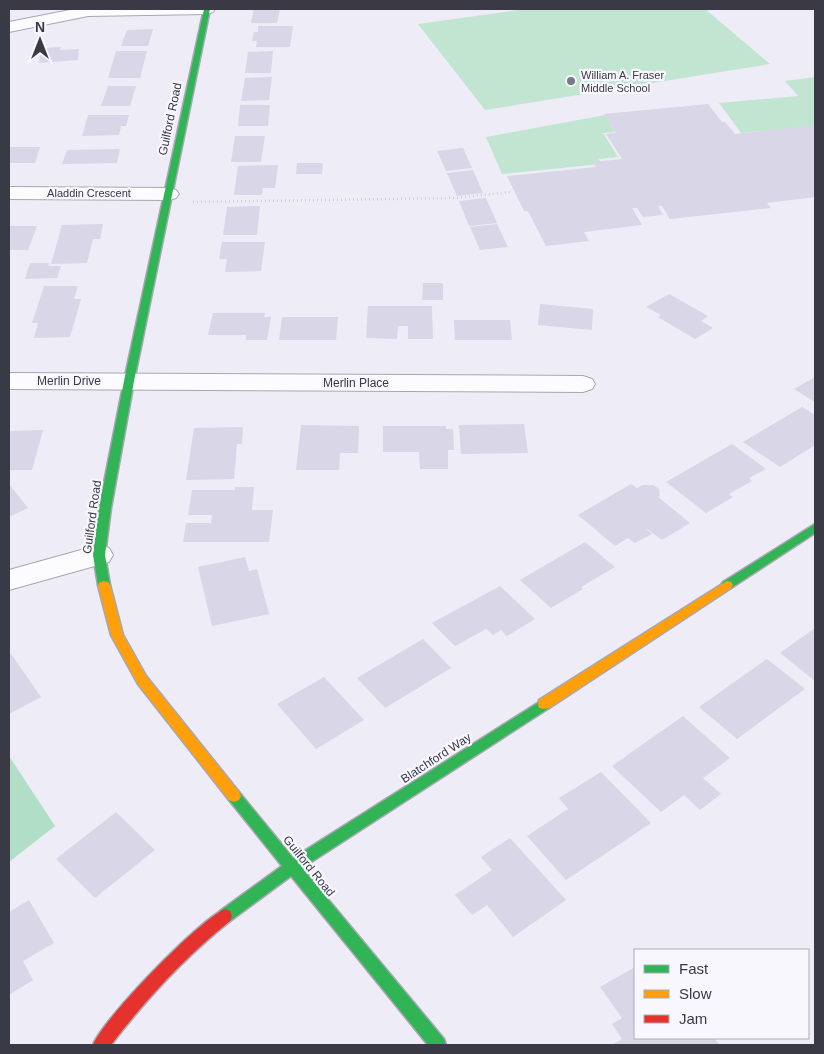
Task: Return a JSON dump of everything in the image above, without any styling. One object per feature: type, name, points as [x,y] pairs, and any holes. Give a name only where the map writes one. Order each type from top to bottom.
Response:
[{"type":"street","points":[[9,27],[88,11],[207,9]]},
{"type":"street","name":"Guilford Road","points":[[207,9],[129,381],[105,508],[99,555],[104,592],[117,635],[142,680],[438,1045]]},
{"type":"street","name":"Aladdin Crescent","points":[[9,193],[168,198]]},
{"type":"street","name":"Merlin Drive","points":[[9,381],[129,381]]},
{"type":"street","name":"Merlin Place","points":[[129,381],[584,384]]},
{"type":"street","name":"Blatchford Way","points":[[101,1045],[114,1026],[156,977],[205,932],[292,867],[815,528]]},
{"type":"street","points":[[9,580],[99,555]]},
{"type":"path","points":[[168,198],[456,198],[510,192]]},
{"type":"green space","points":[[527,9],[705,9],[770,64],[485,110],[418,24]]},
{"type":"green space","points":[[815,77],[815,126],[741,133],[719,103],[798,96],[785,81]]},
{"type":"green space","points":[[605,115],[615,132],[603,133],[618,157],[599,159],[601,164],[502,174],[486,137]]},
{"type":"green space","points":[[9,756],[55,826],[9,862]]},
{"type":"building","points":[[254,9],[280,9],[277,23],[251,23]]},
{"type":"building","points":[[258,26],[293,26],[290,47],[256,47],[257,41],[252,41],[254,32],[258,32]]},
{"type":"building","points":[[153,29],[148,46],[121,46],[127,30]]},
{"type":"building","points":[[61,47],[60,50],[79,49],[78,60],[39,63],[41,48]]},
{"type":"building","points":[[116,51],[147,51],[140,78],[108,78]]},
{"type":"building","points":[[273,51],[271,73],[245,73],[248,52]]},
{"type":"building","points":[[272,77],[269,100],[241,101],[245,78]]},
{"type":"building","points":[[108,86],[136,86],[130,106],[101,106]]},
{"type":"building","points":[[708,104],[722,122],[725,122],[735,134],[815,125],[815,197],[767,203],[771,208],[670,219],[662,206],[658,206],[663,215],[643,217],[637,208],[632,208],[642,225],[584,232],[589,241],[546,246],[528,211],[524,211],[507,176],[596,167],[593,162],[622,159],[606,134],[616,133],[604,114]]},
{"type":"building","points":[[240,105],[270,105],[268,126],[238,126]]},
{"type":"building","points":[[88,115],[129,115],[126,126],[121,126],[119,135],[82,136]]},
{"type":"building","points":[[235,136],[265,136],[261,162],[231,162]]},
{"type":"building","points":[[9,147],[40,147],[35,163],[9,163]]},
{"type":"building","points":[[463,148],[472,168],[446,171],[437,151]]},
{"type":"building","points":[[120,149],[117,163],[62,164],[67,150]]},
{"type":"building","points":[[297,163],[323,163],[322,174],[296,174]]},
{"type":"building","points":[[278,165],[275,188],[263,188],[262,195],[234,195],[238,166]]},
{"type":"building","points":[[473,170],[483,193],[457,196],[447,173]]},
{"type":"building","points":[[486,198],[497,223],[469,226],[459,201]]},
{"type":"building","points":[[260,206],[257,235],[223,235],[227,207]]},
{"type":"building","points":[[103,224],[100,239],[93,239],[87,263],[51,264],[62,225]]},
{"type":"building","points":[[497,224],[508,247],[480,250],[470,227]]},
{"type":"building","points":[[9,226],[37,226],[28,250],[9,250]]},
{"type":"building","points":[[222,242],[265,242],[261,271],[225,272],[227,259],[219,259]]},
{"type":"building","points":[[30,263],[49,263],[48,266],[61,266],[57,278],[25,279]]},
{"type":"building","points":[[423,283],[443,283],[443,300],[422,300]]},
{"type":"building","points":[[44,286],[78,286],[74,299],[81,299],[70,337],[34,338],[38,323],[32,323]]},
{"type":"building","points":[[669,294],[708,316],[701,321],[713,328],[695,339],[658,317],[661,315],[646,307]]},
{"type":"building","points":[[540,304],[593,309],[592,330],[538,325]]},
{"type":"building","points":[[368,306],[432,306],[433,339],[408,339],[408,326],[398,326],[397,339],[366,338]]},
{"type":"building","points":[[213,313],[265,313],[264,317],[271,317],[267,340],[246,340],[246,335],[208,335]]},
{"type":"building","points":[[282,317],[338,317],[336,340],[279,340]]},
{"type":"building","points":[[454,320],[510,320],[512,340],[455,340]]},
{"type":"building","points":[[815,377],[815,402],[794,389]]},
{"type":"building","points":[[802,407],[815,415],[815,445],[780,467],[743,442]]},
{"type":"building","points":[[524,424],[528,453],[461,454],[459,425]]},
{"type":"building","points":[[301,425],[359,426],[358,453],[340,453],[339,470],[296,470]]},
{"type":"building","points":[[383,426],[446,426],[446,429],[453,429],[454,450],[448,450],[448,469],[420,469],[419,452],[383,452]]},
{"type":"building","points":[[243,427],[242,444],[237,444],[234,479],[186,480],[194,428]]},
{"type":"building","points":[[43,430],[32,470],[9,470],[9,431]]},
{"type":"building","points":[[732,444],[766,469],[749,478],[752,481],[729,494],[733,497],[706,513],[666,482]]},
{"type":"building","points":[[9,484],[28,508],[9,517]]},
{"type":"building","points":[[631,484],[637,488],[643,485],[653,485],[659,489],[660,496],[658,497],[690,523],[662,540],[646,529],[652,534],[635,543],[628,538],[615,546],[578,515]]},
{"type":"building","points":[[235,487],[254,487],[252,510],[273,510],[269,542],[183,542],[186,523],[211,523],[212,515],[188,515],[192,490],[235,490]]},
{"type":"building","points":[[585,542],[615,567],[551,608],[520,580]]},
{"type":"building","points":[[245,557],[249,571],[257,569],[269,614],[212,626],[198,567]]},
{"type":"building","points":[[500,586],[535,619],[507,636],[501,630],[493,635],[486,629],[455,646],[432,623]]},
{"type":"building","points":[[815,628],[815,681],[780,653]]},
{"type":"building","points":[[423,639],[451,668],[385,708],[357,678]]},
{"type":"building","points":[[9,651],[41,697],[9,714]]},
{"type":"building","points":[[767,659],[805,689],[737,739],[699,707]]},
{"type":"building","points":[[324,677],[364,720],[316,749],[277,704]]},
{"type":"building","points":[[683,716],[730,758],[703,778],[721,794],[700,810],[684,795],[661,812],[612,766]]},
{"type":"building","points":[[601,772],[651,823],[566,880],[527,836],[568,809],[559,798]]},
{"type":"building","points":[[116,812],[155,850],[95,898],[56,859]]},
{"type":"building","points":[[510,838],[566,900],[513,937],[487,905],[472,915],[455,895],[492,870],[481,857]]},
{"type":"building","points":[[29,900],[54,943],[23,961],[33,980],[9,995],[9,912]]},
{"type":"building","points":[[634,968],[634,1039],[715,1039],[719,1044],[612,1045],[622,1039],[612,1024],[622,1018],[600,987]]},
{"type":"traffic: fast","points":[[104,585],[99,555],[105,508],[129,381],[207,9]]},
{"type":"traffic: fast","points":[[727,585],[815,528]]},
{"type":"traffic: fast","points":[[225,916],[304,858],[544,704]]},
{"type":"traffic: fast","points":[[234,796],[438,1045]]},
{"type":"traffic: slow","points":[[104,585],[117,635],[142,680],[234,796]]},
{"type":"traffic: slow","points":[[544,704],[727,585]]},
{"type":"traffic: jam","points":[[101,1045],[129,1010],[174,960],[225,916]]},
{"type":"place","name":"William A. Fraser Middle School","points":[[571,81]]}]
